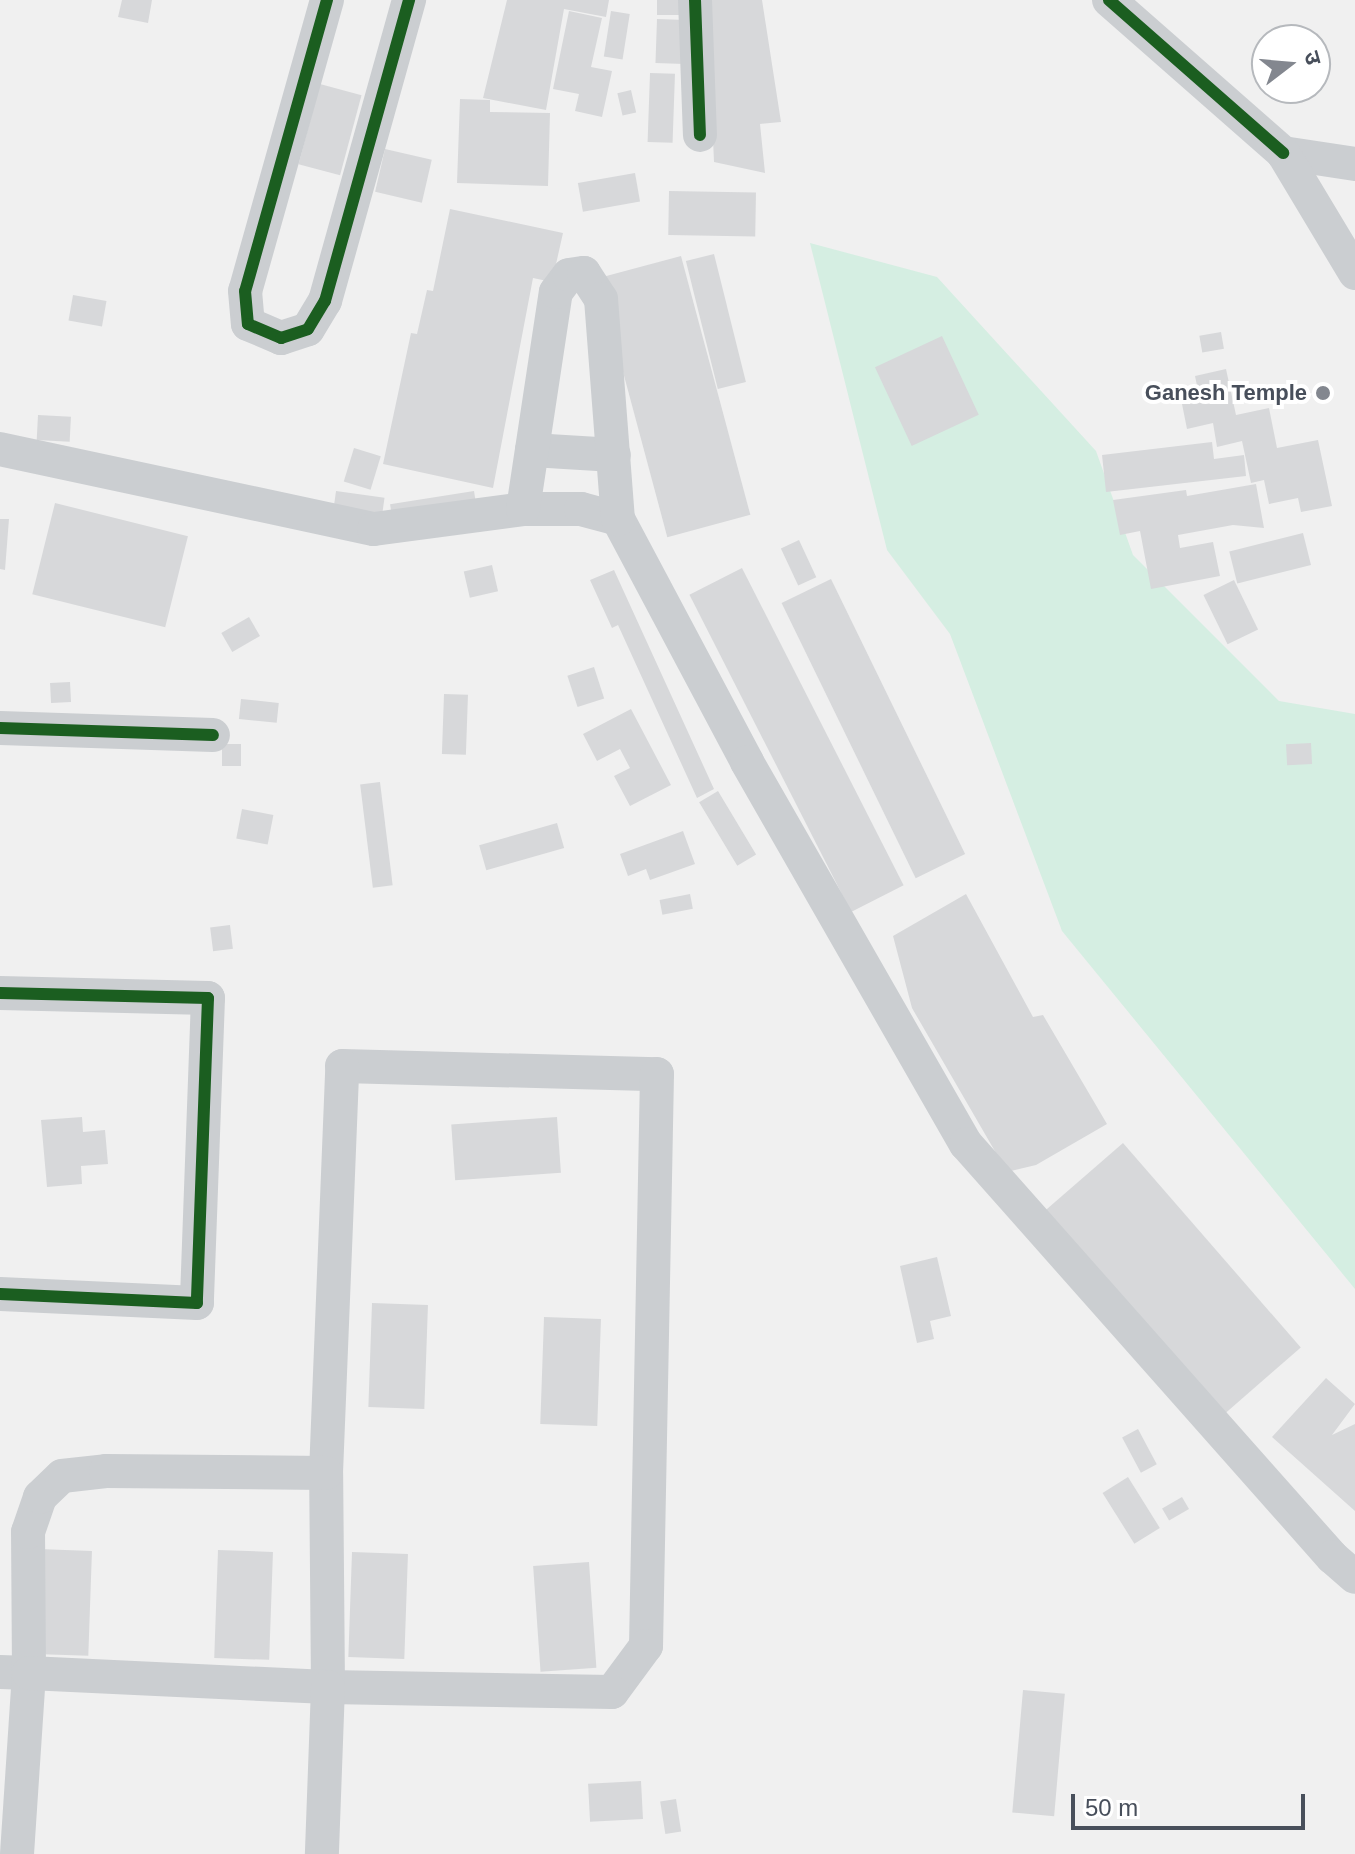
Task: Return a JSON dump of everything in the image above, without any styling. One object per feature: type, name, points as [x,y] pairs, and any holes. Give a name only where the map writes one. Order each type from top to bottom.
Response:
[{"type":"street","points":[[327,0],[245,291],[248,324],[281,338],[308,329],[325,301],[409,0]]},
{"type":"street","points":[[695,0],[700,135]]},
{"type":"street","points":[[1109,0],[1283,153],[1355,273]]},
{"type":"street","points":[[1283,153],[1355,164]]},
{"type":"street","points":[[523,509],[556,292],[569,275],[584,273],[601,299],[618,519],[747,762],[966,1144],[1344,1567],[1355,1591]]},
{"type":"street","points":[[0,449],[374,529],[523,509],[581,509],[618,519]]},
{"type":"street","points":[[532,450],[614,455]]},
{"type":"street","points":[[0,728],[213,735]]},
{"type":"street","points":[[0,993],[208,998],[197,1303],[0,1294]]},
{"type":"street","points":[[14,1672],[328,1687],[612,1692],[646,1646],[657,1074],[342,1066],[326,1473],[328,1687],[322,1854]]},
{"type":"street","points":[[17,1854],[14,1672],[28,1532],[40,1497],[62,1476],[106,1471],[326,1473]]},
{"type":"green space","points":[[810,243],[937,277],[1096,451],[1133,555],[1279,701],[1355,714],[1355,1289],[1062,931],[950,634],[887,550]]},
{"type":"building","points":[[122,0],[152,0],[148,23],[118,17]]},
{"type":"building","points":[[507,0],[609,0],[606,17],[564,9],[546,110],[483,98]]},
{"type":"building","points":[[657,0],[689,0],[689,15],[657,15]]},
{"type":"building","points":[[707,0],[762,0],[781,122],[760,124],[765,173],[714,162]]},
{"type":"building","points":[[569,11],[602,18],[591,67],[612,71],[602,117],[575,111],[579,94],[553,89]]},
{"type":"building","points":[[611,11],[630,14],[623,59],[604,56]]},
{"type":"building","points":[[657,19],[693,20],[691,64],[655,63]]},
{"type":"building","points":[[650,73],[675,74],[673,143],[648,142]]},
{"type":"building","points":[[320,84],[362,95],[340,175],[299,164]]},
{"type":"building","points":[[631,90],[636,112],[623,116],[617,93]]},
{"type":"building","points":[[460,99],[490,100],[490,112],[550,113],[548,186],[457,183]]},
{"type":"building","points":[[385,149],[432,160],[422,203],[375,192]]},
{"type":"building","points":[[635,173],[640,202],[583,212],[578,183]]},
{"type":"building","points":[[669,191],[756,193],[755,237],[668,235]]},
{"type":"building","points":[[450,209],[563,233],[552,282],[533,278],[493,488],[383,464],[411,333],[417,334],[427,290],[433,291]]},
{"type":"building","points":[[714,254],[746,382],[718,389],[686,261]]},
{"type":"building","points":[[681,256],[750,515],[667,537],[598,278]]},
{"type":"building","points":[[73,295],[106,301],[102,327],[68,321]]},
{"type":"building","points":[[1221,332],[1224,349],[1202,353],[1199,336]]},
{"type":"building","points":[[942,336],[979,415],[912,446],[875,367]]},
{"type":"building","points":[[1226,369],[1236,415],[1269,408],[1277,448],[1318,440],[1332,506],[1301,512],[1298,498],[1269,504],[1264,480],[1251,483],[1242,441],[1217,447],[1213,423],[1187,429],[1182,404],[1200,400],[1195,376]]},
{"type":"building","points":[[38,415],[71,417],[70,442],[37,440]]},
{"type":"building","points":[[1212,442],[1214,459],[1244,455],[1246,476],[1106,492],[1102,455]]},
{"type":"building","points":[[354,448],[381,456],[371,490],[344,481]]},
{"type":"building","points":[[1256,484],[1264,528],[1233,525],[1178,535],[1180,548],[1213,542],[1220,576],[1151,589],[1140,531],[1120,535],[1113,500],[1186,490],[1187,496]]},
{"type":"building","points":[[336,491],[385,498],[381,522],[333,515]]},
{"type":"building","points":[[474,491],[477,510],[393,523],[390,504]]},
{"type":"building","points":[[55,503],[188,536],[165,627],[32,594]]},
{"type":"building","points":[[0,519],[9,519],[5,570],[0,569]]},
{"type":"building","points":[[1303,533],[1311,565],[1237,583],[1229,551]]},
{"type":"building","points":[[799,540],[816,577],[798,586],[781,548]]},
{"type":"building","points":[[492,565],[498,591],[470,598],[464,572]]},
{"type":"building","points":[[742,568],[904,885],[851,912],[689,595]]},
{"type":"building","points":[[614,570],[714,789],[697,798],[618,625],[612,628],[590,580]]},
{"type":"building","points":[[831,579],[965,854],[916,878],[782,603]]},
{"type":"building","points":[[1234,580],[1258,629],[1228,644],[1203,595]]},
{"type":"building","points":[[249,617],[260,636],[232,652],[221,633]]},
{"type":"building","points":[[594,667],[604,698],[578,707],[567,676]]},
{"type":"building","points":[[70,682],[71,702],[51,703],[50,683]]},
{"type":"building","points":[[444,694],[468,695],[466,755],[442,754]]},
{"type":"building","points":[[241,699],[279,703],[277,723],[239,719]]},
{"type":"building","points":[[631,709],[671,785],[630,806],[614,776],[630,768],[620,749],[597,761],[583,734]]},
{"type":"building","points":[[1311,743],[1312,764],[1287,765],[1286,744]]},
{"type":"building","points":[[222,744],[241,744],[241,766],[222,766]]},
{"type":"building","points":[[380,782],[393,885],[373,888],[360,784]]},
{"type":"building","points":[[718,791],[756,854],[737,866],[699,802]]},
{"type":"building","points":[[242,809],[273,815],[268,845],[236,838]]},
{"type":"building","points":[[557,823],[564,848],[486,870],[479,845]]},
{"type":"building","points":[[683,831],[695,864],[650,880],[646,869],[628,876],[620,854]]},
{"type":"building","points":[[690,894],[693,909],[662,915],[660,900]]},
{"type":"building","points":[[966,894],[1033,1017],[1043,1015],[1107,1124],[1036,1165],[1007,1172],[912,1008],[893,936]]},
{"type":"building","points":[[230,925],[233,949],[213,951],[210,927]]},
{"type":"building","points":[[82,1117],[83,1132],[105,1130],[108,1164],[81,1166],[82,1184],[47,1187],[41,1120]]},
{"type":"building","points":[[557,1117],[561,1173],[455,1180],[451,1124]]},
{"type":"building","points":[[1123,1143],[1301,1348],[1219,1418],[1041,1214]]},
{"type":"building","points":[[937,1257],[951,1316],[930,1321],[934,1339],[917,1343],[900,1266]]},
{"type":"building","points":[[372,1303],[428,1305],[424,1409],[368,1407]]},
{"type":"building","points":[[544,1317],[601,1319],[597,1426],[540,1424]]},
{"type":"building","points":[[1326,1378],[1355,1404],[1332,1435],[1355,1424],[1355,1511],[1272,1437]]},
{"type":"building","points":[[1138,1429],[1157,1464],[1141,1473],[1122,1437]]},
{"type":"building","points":[[1128,1477],[1160,1528],[1134,1544],[1103,1493]]},
{"type":"building","points":[[1182,1497],[1189,1509],[1169,1521],[1162,1508]]},
{"type":"building","points":[[38,1549],[92,1551],[88,1656],[34,1654]]},
{"type":"building","points":[[218,1550],[273,1552],[269,1660],[214,1658]]},
{"type":"building","points":[[352,1552],[408,1554],[404,1659],[348,1657]]},
{"type":"building","points":[[589,1562],[596,1668],[541,1672],[533,1566]]},
{"type":"building","points":[[1023,1690],[1065,1694],[1054,1816],[1012,1813]]},
{"type":"building","points":[[641,1781],[643,1819],[590,1822],[588,1784]]},
{"type":"building","points":[[676,1799],[681,1832],[665,1834],[660,1802]]},
{"type":"cycle path","points":[[327,0],[245,291],[248,324],[281,338],[308,329],[325,301],[409,0]]},
{"type":"cycle path","points":[[695,0],[700,135]]},
{"type":"cycle path","points":[[1109,0],[1283,153]]},
{"type":"cycle path","points":[[0,728],[213,735]]},
{"type":"cycle path","points":[[0,993],[208,998],[197,1303],[0,1294]]},
{"type":"place","name":"Ganesh Temple","points":[[1323,393]]}]
